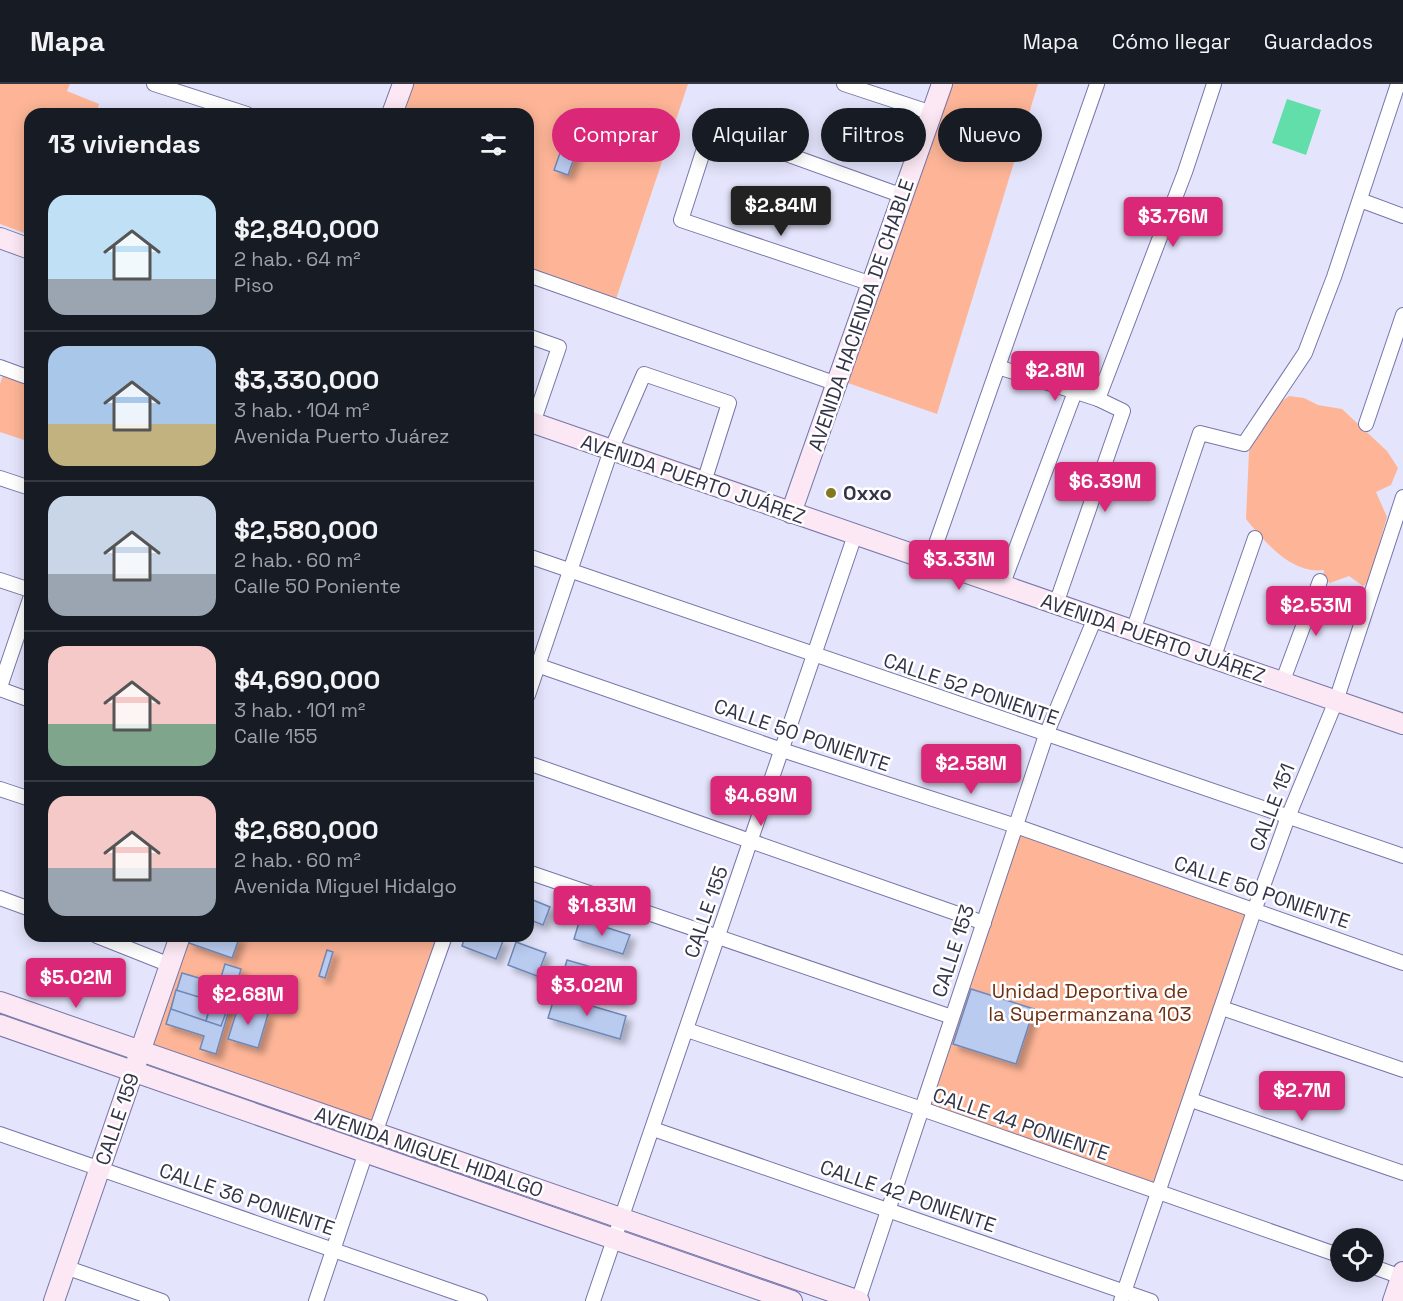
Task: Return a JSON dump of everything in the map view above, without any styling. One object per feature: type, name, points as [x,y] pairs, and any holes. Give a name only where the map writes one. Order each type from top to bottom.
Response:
[{"type":"street","points":[[154,84],[228,108]]},
{"type":"street","points":[[394,108],[402,84]]},
{"type":"street","points":[[844,84],[933,113]]},
{"type":"street","name":"AVENIDA HACIENDA DE CHABLE","points":[[791,513],[942,84]]},
{"type":"street","points":[[930,561],[1097,84]]},
{"type":"street","points":[[1098,399],[1185,172],[1214,84]]},
{"type":"street","points":[[1133,631],[1200,433],[1244,444],[1305,353],[1334,277],[1398,84]]},
{"type":"street","points":[[872,284],[681,220],[711,127],[903,196]]},
{"type":"street","points":[[1360,200],[1403,216]]},
{"type":"street","points":[[0,238],[24,247]]},
{"type":"street","points":[[534,277],[837,384]]},
{"type":"street","points":[[1366,424],[1403,315]]},
{"type":"street","points":[[534,338],[559,347],[534,414]]},
{"type":"street","points":[[998,367],[1098,399],[1123,411],[1056,604]]},
{"type":"street","points":[[0,368],[24,376]]},
{"type":"street","points":[[534,661],[570,571],[612,450],[644,374],[729,403],[704,482]]},
{"type":"street","points":[[1002,586],[1075,392]]},
{"type":"street","name":"AVENIDA PUERTO JUÁREZ","points":[[534,423],[1403,724]]},
{"type":"street","points":[[0,477],[24,486]]},
{"type":"street","name":"CALLE 151","points":[[1123,1296],[1254,910],[1288,817],[1336,701],[1403,497]]},
{"type":"street","name":"CALLE 155","points":[[593,1301],[855,535]]},
{"type":"street","points":[[1213,658],[1255,538]]},
{"type":"street","name":"CALLE 52 PONIENTE","points":[[534,558],[1403,856]]},
{"type":"street","points":[[0,580],[24,588]]},
{"type":"street","points":[[1282,682],[1320,581]]},
{"type":"street","points":[[24,617],[0,688],[24,698]]},
{"type":"street","name":"CALLE 153","points":[[859,1301],[1046,735],[1095,618]]},
{"type":"street","name":"CALLE 50 PONIENTE","points":[[534,663],[782,750],[1016,826],[1403,963]]},
{"type":"street","points":[[534,765],[984,923]]},
{"type":"street","points":[[0,789],[24,797]]},
{"type":"street","points":[[534,874],[952,1017]]},
{"type":"street","points":[[0,898],[24,907]]},
{"type":"street","points":[[112,942],[170,965]]},
{"type":"street","name":"CALLE 159","points":[[54,1301],[178,942]]},
{"type":"street","points":[[375,1133],[443,942]]},
{"type":"street","name":"AVENIDA MIGUEL HIDALGO","points":[[0,1002],[859,1301]]},
{"type":"street","points":[[1222,1008],[1403,1070]]},
{"type":"street","name":"AVENIDA MIGUEL HIDALGO","points":[[0,1024],[792,1301]]},
{"type":"street","name":"CALLE 44 PONIENTE","points":[[687,1030],[922,1109],[1330,1252]]},
{"type":"street","points":[[1191,1100],[1403,1173]]},
{"type":"street","name":"CALLE 42 PONIENTE","points":[[653,1129],[888,1210],[1123,1296],[1151,1301]]},
{"type":"street","name":"CALLE 36 PONIENTE","points":[[0,1134],[480,1301]]},
{"type":"street","points":[[316,1301],[366,1152]]},
{"type":"street","points":[[65,1268],[162,1301]]},
{"type":"street","points":[[1384,1270],[1402,1275],[1393,1301]]},
{"type":"green space","points":[[0,84],[70,84],[67,91],[99,104],[98,108],[24,108],[24,233],[0,224]]},
{"type":"green space","points":[[403,84],[688,84],[680,108],[552,108],[552,162],[662,162],[614,305],[534,277],[534,108],[394,108]]},
{"type":"green space","points":[[947,84],[1038,84],[1031,108],[939,108]]},
{"type":"green space","points":[[938,110],[938,162],[1014,162],[937,414],[845,382],[920,162],[926,162],[926,145]]},
{"type":"green space","points":[[5,369],[24,376],[24,440],[0,432],[0,384]]},
{"type":"green space","points":[[1289,396],[1304,398],[1318,405],[1342,409],[1387,451],[1398,468],[1391,485],[1376,492],[1387,517],[1374,570],[1370,581],[1363,586],[1349,576],[1330,583],[1323,578],[1324,570],[1312,570],[1290,562],[1270,546],[1246,519],[1249,451],[1271,409]]},
{"type":"green space","name":"Unidad Deportiva de la Supermanzana 103","points":[[1018,830],[1251,912],[1156,1190],[925,1108]]},
{"type":"green space","points":[[179,942],[442,942],[375,1133],[141,1051]]},
{"type":"shaded area","points":[[1287,99],[1321,110],[1306,155],[1272,143]]},
{"type":"building","points":[[557,162],[573,162],[568,175],[554,170]]},
{"type":"building","points":[[534,900],[550,907],[543,925],[534,921]]},
{"type":"building","points":[[580,919],[630,935],[623,954],[574,939]]},
{"type":"building","points":[[189,942],[238,942],[232,958]]},
{"type":"building","points":[[463,942],[503,942],[496,959],[462,946]]},
{"type":"building","points":[[516,942],[546,953],[537,976],[508,965]]},
{"type":"building","points":[[327,950],[333,952],[325,978],[319,976]]},
{"type":"building","points":[[567,960],[626,977],[620,999],[561,981]]},
{"type":"building","points":[[225,964],[241,969],[216,1054],[200,1049],[204,1036],[166,1024],[182,973],[219,984]]},
{"type":"building","points":[[971,989],[1034,1009],[1016,1064],[953,1044]]},
{"type":"building","points":[[176,990],[212,1001],[206,1021],[171,1009]]},
{"type":"building","points":[[555,995],[626,1016],[620,1039],[548,1018]]},
{"type":"building","points":[[212,1001],[228,1007],[221,1026],[206,1021]]},
{"type":"building","points":[[239,1004],[268,1014],[258,1048],[228,1039]]},
{"type":"place","name":"Oxxo","points":[[831,493]]}]
